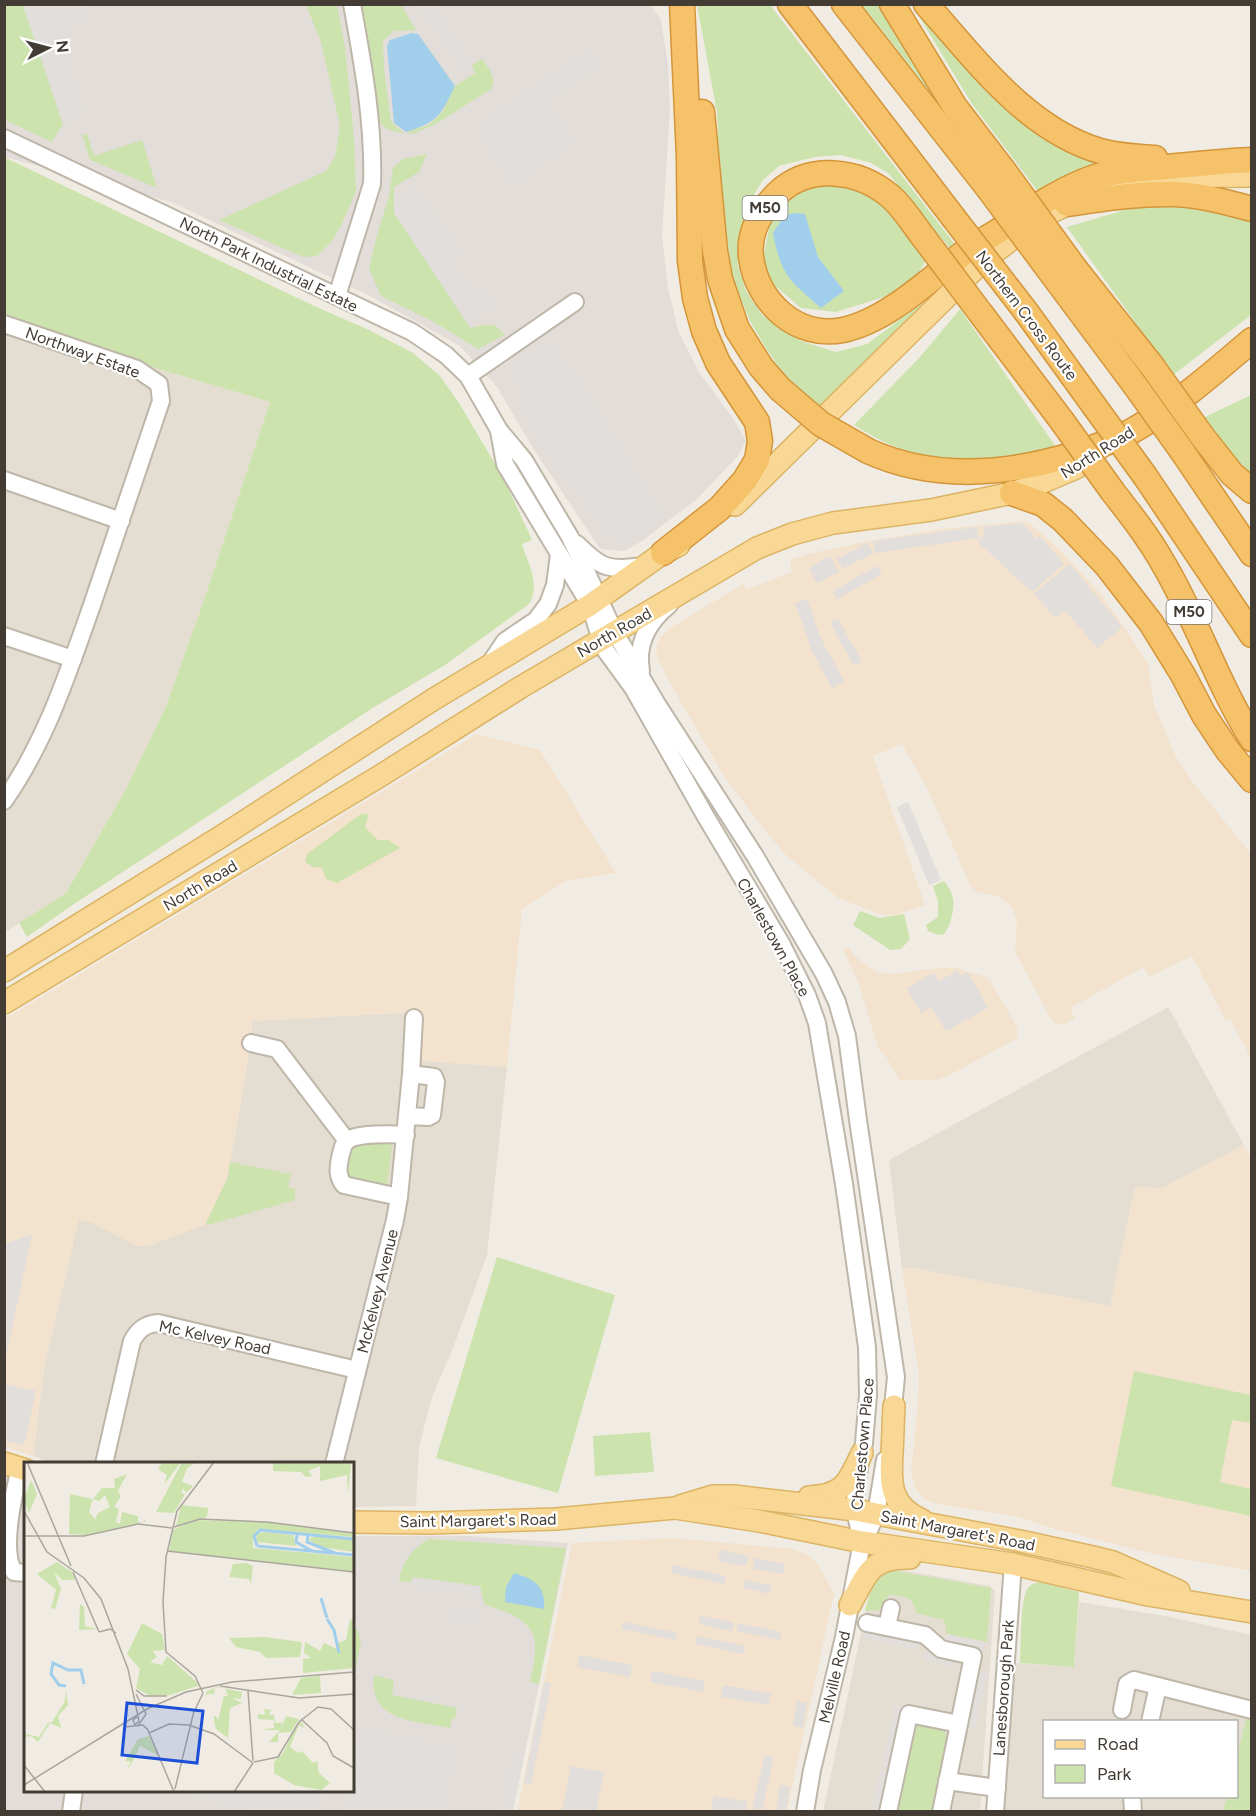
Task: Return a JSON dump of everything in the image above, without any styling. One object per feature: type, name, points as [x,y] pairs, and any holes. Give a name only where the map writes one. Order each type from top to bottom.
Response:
[{"type":"highway","points":[[684,4],[690,26],[700,93],[715,251],[720,279],[737,329],[761,367],[780,389],[821,424],[868,451],[888,460],[911,466],[951,471],[994,471],[1025,467],[1104,445]]},
{"type":"highway","points":[[655,560],[720,508],[745,480],[757,460],[760,441],[757,422],[718,363],[695,298],[690,261],[684,4]]},
{"type":"highway","name":"Northern Cross Route","points":[[790,4],[1027,313],[1145,476],[1251,635]]},
{"type":"highway","points":[[844,4],[996,180],[1067,276],[1134,384],[1251,554]]},
{"type":"highway","points":[[892,4],[955,107],[996,180]]},
{"type":"highway","points":[[926,4],[1005,91],[1044,124],[1070,138],[1100,151],[1131,157],[1249,165]]},
{"type":"highway","points":[[1057,202],[1099,176],[1135,170],[1249,165]]},
{"type":"highway","name":"M50","points":[[1057,202],[964,253],[925,284],[894,307],[867,321],[842,330],[820,330],[798,324],[781,314],[764,296],[753,270],[750,249],[755,227],[766,205],[781,190],[802,178],[825,173],[848,174],[873,183],[892,197],[924,238],[982,315],[1062,421],[1137,523],[1163,563],[1187,609],[1220,683],[1251,740]]},
{"type":"highway","points":[[1057,202],[1173,194],[1214,198],[1251,208]]},
{"type":"highway","points":[[1067,276],[1152,366],[1232,474],[1251,491]]},
{"type":"highway","name":"North Road","points":[[1104,445],[1192,391],[1251,340]]},
{"type":"highway","points":[[1208,377],[1251,351]]},
{"type":"highway","name":"M50","points":[[1012,493],[1043,504],[1063,520],[1107,566],[1151,623],[1204,714],[1228,751],[1251,780]]},
{"type":"main road","name":"North Road","points":[[4,971],[488,666],[595,602],[655,560],[704,531],[760,482],[983,261],[1057,202]]},
{"type":"main road","name":"North Road","points":[[4,1003],[757,548],[792,534],[833,523],[931,510],[1012,493],[1076,468],[1104,445]]},
{"type":"main road","points":[[894,1406],[890,1475],[895,1497],[910,1515],[933,1525]]},
{"type":"main road","points":[[734,1496],[763,1493],[805,1497],[826,1496],[839,1490],[849,1481],[862,1453]]},
{"type":"main road","name":"Saint Margaret's Road","points":[[675,1508],[713,1496],[734,1496],[855,1510],[1020,1541],[1113,1562],[1167,1587],[1242,1610]]},
{"type":"main road","name":"Saint Margaret's Road","points":[[354,1522],[430,1523],[556,1519],[675,1508],[759,1521],[862,1542],[1013,1564],[1138,1593],[1242,1610]]},
{"type":"main road","points":[[850,1605],[867,1574],[874,1566],[889,1558],[944,1560],[970,1558]]},
{"type":"street","points":[[336,296],[372,184],[373,165],[366,79],[352,4]]},
{"type":"street","name":"North Park Industrial Estate","points":[[4,138],[411,332],[446,355],[468,376],[499,430],[524,460],[570,537],[595,602]]},
{"type":"street","points":[[468,376],[575,302]]},
{"type":"street","name":"Northway Estate","points":[[4,324],[137,369],[159,384],[161,401],[49,724],[22,776],[4,801]]},
{"type":"street","name":"North Park Industrial Estate","points":[[499,430],[505,464],[559,554],[595,602]]},
{"type":"street","points":[[4,480],[121,521]]},
{"type":"street","name":"North Road","points":[[570,537],[596,563],[604,567],[614,568],[655,560]]},
{"type":"street","points":[[488,666],[505,641],[536,620],[548,604],[555,585],[559,554]]},
{"type":"street","points":[[657,704],[642,674],[638,657],[641,644],[648,627],[664,609],[694,586]]},
{"type":"street","name":"Charlestown Place","points":[[595,602],[608,636],[633,688],[781,943],[807,995],[817,1023],[844,1184],[867,1347],[868,1395],[862,1453],[856,1484],[855,1510],[862,1542]]},
{"type":"street","points":[[4,636],[73,659]]},
{"type":"street","name":"Charlestown Place","points":[[608,636],[657,704],[755,856],[824,974],[837,1002],[847,1036],[896,1377],[894,1406],[876,1514],[862,1542]]},
{"type":"street","name":"McKelvey Avenue","points":[[334,1462],[399,1197],[408,1116],[414,1018]]},
{"type":"street","points":[[252,1043],[277,1049],[347,1141]]},
{"type":"street","points":[[408,1116],[428,1117],[434,1111],[435,1101],[434,1077],[411,1074]]},
{"type":"street","points":[[399,1197],[344,1185],[338,1176],[338,1169],[343,1145],[347,1141],[366,1136],[406,1135]]},
{"type":"street","name":"Mc Kelvey Road","points":[[104,1462],[132,1341],[137,1333],[150,1324],[158,1323],[357,1370]]},
{"type":"street","points":[[17,1467],[8,1555],[9,1565],[14,1572],[24,1573]]},
{"type":"street","name":"Melville Road","points":[[805,1812],[812,1770],[862,1542]]},
{"type":"street","name":"Lanesborough Park","points":[[995,1812],[1013,1564]]},
{"type":"street","points":[[887,1627],[891,1608]]},
{"type":"street","points":[[867,1623],[925,1635],[941,1649],[973,1656],[941,1812]]},
{"type":"street","points":[[1122,1710],[1127,1684],[1134,1680],[1251,1710]]},
{"type":"street","points":[[1150,1720],[1158,1686]]},
{"type":"street","points":[[888,1812],[909,1714],[959,1724]]},
{"type":"street","points":[[947,1781],[997,1788]]},
{"type":"street","points":[[71,1812],[74,1792]]},
{"type":"shaded area","points":[[4,5],[651,5],[661,20],[668,65],[670,110],[662,236],[668,288],[679,333],[699,372],[732,417],[746,441],[738,456],[697,499],[642,541],[625,551],[600,549],[531,445],[497,387],[460,346],[368,295],[171,202],[5,157]]},
{"type":"shaded area","points":[[23,5],[84,5],[88,21],[58,31],[83,113],[63,124]]},
{"type":"shaded area","points":[[418,5],[432,5],[472,64],[463,69]]},
{"type":"shaded area","points":[[590,49],[601,65],[548,100],[575,142],[540,165],[514,186],[477,130],[495,113]]},
{"type":"shaded area","points":[[416,187],[462,254],[452,261],[460,275],[474,295],[484,288],[495,306],[469,322],[394,213],[398,199]]},
{"type":"shaded area","points":[[5,317],[162,370],[270,402],[165,709],[126,789],[65,894],[5,932]]},
{"type":"shaded area","points":[[549,342],[578,379],[663,518],[625,542],[606,532],[567,476],[561,476],[518,404],[525,399],[513,377],[517,375],[512,364]]},
{"type":"shaded area","points":[[1027,521],[1057,547],[1099,592],[1125,628],[1148,664],[1154,705],[1175,755],[1192,781],[1251,854],[1251,1058],[1230,1019],[1226,1021],[1192,956],[1149,977],[1144,967],[1070,1008],[1075,1018],[1063,1025],[1052,1021],[1015,952],[1017,919],[1010,905],[997,896],[977,892],[971,887],[928,790],[902,744],[873,756],[925,905],[896,915],[882,915],[838,898],[787,856],[766,832],[724,776],[658,659],[656,648],[660,638],[670,628],[743,584],[748,589],[792,572],[790,560],[859,543],[940,529]]},
{"type":"shaded area","points":[[1023,523],[1036,539],[1040,536],[1064,564],[1032,592],[979,543],[978,538],[985,536],[983,527]]},
{"type":"shaded area","points":[[977,527],[978,538],[875,553],[873,541]]},
{"type":"shaded area","points":[[867,543],[873,553],[843,569],[837,559]]},
{"type":"shaded area","points":[[830,556],[839,572],[817,583],[809,568]]},
{"type":"shaded area","points":[[1070,564],[1122,627],[1097,648],[1065,610],[1055,618],[1034,593]]},
{"type":"shaded area","points":[[877,566],[882,574],[837,599],[833,591]]},
{"type":"shaded area","points":[[807,599],[820,637],[844,681],[832,688],[812,651],[795,603]]},
{"type":"shaded area","points":[[838,619],[862,662],[854,666],[830,623]]},
{"type":"shaded area","points":[[477,734],[540,750],[616,873],[566,881],[522,909],[507,1067],[422,1061],[419,1012],[253,1021],[227,1179],[205,1225],[149,1246],[137,1246],[92,1223],[79,1219],[44,1367],[33,1456],[5,1447],[5,1019]]},
{"type":"shaded area","points":[[908,802],[941,880],[929,885],[897,807]]},
{"type":"shaded area","points":[[848,947],[858,959],[877,972],[895,974],[953,967],[984,976],[989,979],[1017,1027],[1018,1038],[946,1077],[937,1080],[899,1080],[887,1058],[879,1050],[859,985],[843,949]]},
{"type":"shaded area","points":[[957,971],[960,976],[968,972],[988,1008],[946,1031],[931,1007],[921,1013],[907,988],[934,973],[939,981]]},
{"type":"shaded area","points":[[1167,1008],[1244,1145],[1162,1188],[1135,1187],[1110,1306],[913,1268],[902,1269],[889,1160]]},
{"type":"shaded area","points":[[419,1012],[422,1061],[507,1067],[487,1255],[453,1348],[432,1397],[419,1447],[416,1506],[354,1507],[354,1462],[50,1462],[33,1456],[44,1367],[79,1219],[92,1223],[227,1179],[246,1073],[252,1021]]},
{"type":"shaded area","points":[[1244,1145],[1252,1160],[1251,1571],[1145,1552],[1015,1516],[937,1504],[924,1499],[916,1489],[911,1471],[919,1374],[902,1269],[913,1268],[1110,1306],[1135,1187],[1162,1188]]},
{"type":"shaded area","points":[[32,1234],[5,1362],[5,1244]]},
{"type":"shaded area","points":[[5,1384],[36,1391],[24,1445],[5,1441]]},
{"type":"shaded area","points":[[4,1473],[24,1479],[24,1792],[354,1792],[354,1536],[469,1536],[568,1543],[513,1811],[5,1811]]},
{"type":"shaded area","points":[[673,1538],[793,1549],[807,1554],[817,1563],[834,1593],[787,1811],[517,1812],[572,1543]]},
{"type":"shaded area","points":[[720,1550],[748,1556],[746,1566],[718,1561]]},
{"type":"shaded area","points":[[755,1558],[785,1564],[783,1574],[753,1569]]},
{"type":"shaded area","points":[[672,1565],[726,1576],[724,1584],[671,1573]]},
{"type":"shaded area","points":[[895,1569],[990,1586],[995,1591],[980,1811],[823,1812],[865,1614],[872,1591],[887,1570]]},
{"type":"shaded area","points":[[414,1578],[479,1587],[478,1595],[413,1587]]},
{"type":"shaded area","points":[[745,1580],[772,1586],[770,1594],[744,1588]]},
{"type":"shaded area","points":[[1079,1602],[1170,1617],[1251,1635],[1251,1811],[1004,1812],[1012,1663],[1074,1667]]},
{"type":"shaded area","points":[[448,1608],[478,1614],[477,1624],[447,1619]]},
{"type":"shaded area","points":[[700,1615],[734,1623],[732,1631],[699,1624]]},
{"type":"shaded area","points":[[623,1622],[677,1633],[676,1640],[621,1629]]},
{"type":"shaded area","points":[[738,1623],[781,1632],[780,1640],[736,1631]]},
{"type":"shaded area","points":[[864,1629],[919,1641],[917,1650],[862,1638]]},
{"type":"shaded area","points":[[947,1634],[985,1642],[983,1651],[945,1643]]},
{"type":"shaded area","points":[[696,1636],[746,1646],[744,1654],[695,1644]]},
{"type":"shaded area","points":[[924,1651],[957,1657],[955,1667],[922,1660]]},
{"type":"shaded area","points":[[579,1655],[632,1665],[630,1677],[577,1667]]},
{"type":"shaded area","points":[[652,1671],[705,1681],[703,1692],[650,1682]]},
{"type":"shaded area","points":[[978,1671],[988,1673],[975,1728],[966,1726]]},
{"type":"shaded area","points":[[544,1682],[551,1683],[531,1785],[524,1783]]},
{"type":"shaded area","points":[[723,1685],[771,1694],[768,1705],[721,1697]]},
{"type":"shaded area","points":[[797,1701],[807,1703],[803,1728],[793,1726]]},
{"type":"shaded area","points":[[895,1705],[904,1707],[891,1767],[882,1766]]},
{"type":"shaded area","points":[[359,1729],[455,1748],[443,1811],[343,1811],[347,1792],[354,1792],[354,1757]]},
{"type":"shaded area","points":[[514,1755],[523,1757],[512,1811],[502,1811]]},
{"type":"shaded area","points":[[765,1755],[774,1757],[762,1810],[752,1808]]},
{"type":"shaded area","points":[[571,1766],[604,1772],[596,1811],[562,1811]]},
{"type":"shaded area","points":[[880,1770],[890,1772],[881,1811],[871,1812]]},
{"type":"shaded area","points":[[780,1785],[790,1787],[786,1811],[776,1811]]},
{"type":"shaded area","points":[[193,1792],[323,1792],[320,1812],[249,1811],[250,1808],[192,1795]]},
{"type":"shaded area","points":[[714,1796],[747,1802],[746,1811],[711,1811]]},
{"type":"green space","points":[[5,5],[23,5],[63,124],[52,142],[5,120]]},
{"type":"green space","points":[[306,5],[337,5],[345,47],[354,138],[356,191],[332,241],[317,256],[303,257],[219,220],[326,171],[335,157],[340,126],[321,42]]},
{"type":"green space","points":[[360,5],[401,5],[416,30],[394,31],[383,41],[391,122],[405,134],[386,129],[379,122],[368,40]]},
{"type":"green space","points":[[697,5],[770,5],[957,247],[952,251],[888,173],[871,163],[841,155],[815,157],[779,166],[762,181],[747,207],[739,239],[738,265],[746,291],[763,316],[801,341],[836,352],[867,344],[932,296],[819,406],[790,383],[767,350],[751,323],[732,278],[720,181],[717,112]]},
{"type":"green space","points":[[862,5],[880,5],[1009,193],[875,21]]},
{"type":"green space","points":[[914,8],[1039,136],[1112,157],[1037,190],[972,104]]},
{"type":"green space","points":[[482,59],[493,77],[491,89],[436,124],[413,134],[406,132],[429,125],[443,111],[455,86],[475,73],[472,65]]},
{"type":"green space","points":[[87,134],[94,156],[142,140],[157,188],[90,160],[82,135]]},
{"type":"green space","points":[[427,154],[419,172],[394,187],[394,213],[470,328],[495,325],[505,335],[478,349],[434,322],[381,296],[369,268],[389,196],[393,168],[403,159]]},
{"type":"green space","points":[[4,157],[413,353],[440,376],[459,403],[504,479],[532,540],[522,544],[534,582],[529,604],[445,665],[371,709],[27,937],[19,923],[66,893],[126,789],[165,709],[270,402],[162,370],[5,314]]},
{"type":"green space","points":[[830,182],[868,191],[891,211],[926,260],[914,280],[887,296],[836,312],[801,308],[773,284],[763,260],[771,217],[796,193]]},
{"type":"green space","points":[[1196,204],[1251,216],[1251,315],[1173,375],[1067,227],[1135,207]]},
{"type":"green space","points":[[960,309],[1056,447],[1014,456],[953,460],[912,453],[881,441],[854,425],[920,357]]},
{"type":"green space","points":[[1251,395],[1251,473],[1233,456],[1205,417]]},
{"type":"green space","points":[[361,814],[369,814],[365,827],[378,840],[389,840],[400,848],[337,883],[326,879],[322,868],[313,867],[305,862],[307,854]]},
{"type":"green space","points":[[944,881],[953,899],[953,910],[947,930],[944,934],[938,935],[928,931],[926,925],[938,917],[938,901],[933,886]]},
{"type":"green space","points":[[860,911],[880,918],[904,914],[910,939],[901,949],[890,950],[853,925]]},
{"type":"green space","points":[[387,1141],[392,1144],[387,1186],[376,1187],[349,1178],[347,1161],[354,1145]]},
{"type":"green space","points":[[230,1162],[291,1174],[288,1187],[295,1189],[295,1200],[208,1225],[206,1223],[228,1177]]},
{"type":"green space","points":[[497,1257],[615,1295],[558,1493],[436,1458]]},
{"type":"green space","points":[[1134,1371],[1251,1395],[1251,1423],[1232,1420],[1220,1482],[1251,1489],[1251,1516],[1111,1486]]},
{"type":"green space","points":[[650,1432],[654,1472],[595,1476],[593,1436]]},
{"type":"green space","points":[[428,1539],[566,1548],[539,1684],[530,1682],[535,1649],[532,1632],[518,1618],[484,1604],[480,1586],[413,1577],[411,1582],[402,1582],[399,1579],[409,1556]]},
{"type":"green space","points":[[890,1570],[991,1588],[987,1642],[947,1634],[944,1620],[916,1613],[913,1603],[907,1598],[888,1595],[886,1605],[879,1610],[865,1611],[875,1581]]},
{"type":"green space","points":[[1040,1582],[1079,1592],[1074,1667],[1020,1663],[1025,1593],[1030,1586]]},
{"type":"green space","points":[[354,1629],[358,1630],[361,1642],[354,1678]]},
{"type":"green space","points":[[374,1675],[394,1680],[392,1695],[457,1708],[450,1728],[409,1721],[386,1711],[374,1690]]},
{"type":"green space","points":[[1246,1718],[1251,1719],[1251,1811],[1223,1811],[1227,1798],[1238,1798],[1238,1753]]},
{"type":"green space","points":[[923,1722],[941,1726],[949,1739],[934,1811],[894,1812],[911,1730],[916,1724]]},
{"type":"water","points":[[412,33],[418,34],[455,86],[442,111],[432,121],[406,132],[394,123],[387,46],[390,40]]},
{"type":"water","points":[[794,213],[805,214],[818,257],[844,291],[821,308],[788,276],[776,247],[773,233],[784,216]]},
{"type":"water","points":[[514,1573],[533,1581],[541,1589],[544,1609],[505,1602],[506,1587]]}]
